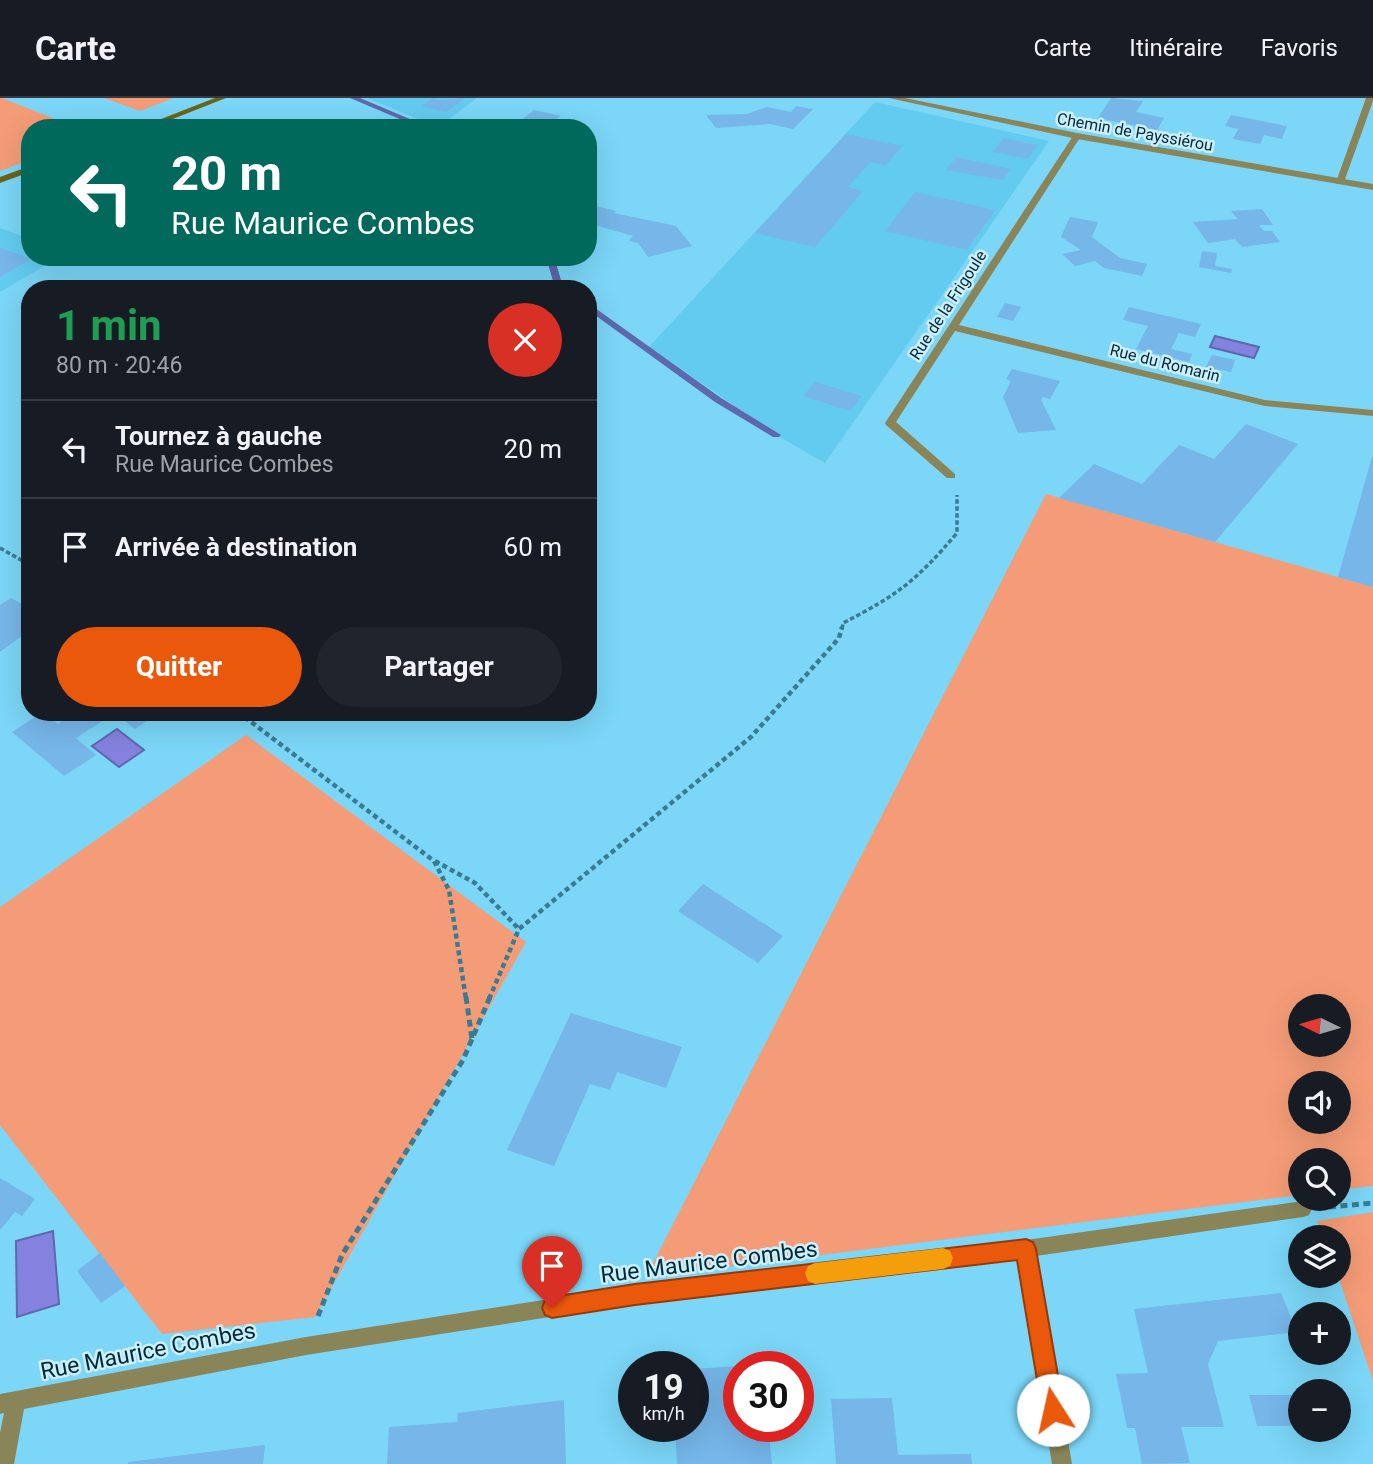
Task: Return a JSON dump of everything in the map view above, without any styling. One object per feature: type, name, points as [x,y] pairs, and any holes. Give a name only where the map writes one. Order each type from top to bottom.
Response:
[{"type":"main road","points":[[166,119],[222,98]]},
{"type":"main road","points":[[0,180],[21,172]]},
{"type":"street","name":"Chemin de Payssiérou","points":[[893,98],[1077,136],[1373,187]]},
{"type":"street","points":[[1340,182],[1370,98]]},
{"type":"street","name":"Rue de la Frigoule","points":[[951,476],[890,423],[1077,136]]},
{"type":"street","name":"Rue du Romarin","points":[[953,327],[1265,404],[1373,413]]},
{"type":"street","name":"Rue Maurice Combes","points":[[8,1403],[306,1346],[635,1295],[1026,1249],[1289,1211]]},
{"type":"street","points":[[1026,1249],[1062,1464]]},
{"type":"street","points":[[4,1464],[8,1403]]},
{"type":"path","points":[[306,1346],[342,1255],[463,1060],[519,929],[751,737],[839,638],[843,623],[902,590],[922,574],[957,533],[960,503],[951,476]]},
{"type":"path","points":[[0,548],[21,560]]},
{"type":"path","points":[[250,721],[434,861],[475,883],[519,929]]},
{"type":"path","points":[[434,861],[449,890],[472,1039]]},
{"type":"path","points":[[1351,1205],[1373,1203]]},
{"type":"shaded area","points":[[0,98],[55,119],[21,119],[21,163],[0,171]]},
{"type":"shaded area","points":[[104,98],[174,98],[140,111]]},
{"type":"shaded area","points":[[367,98],[477,98],[449,119],[418,119]]},
{"type":"shaded area","points":[[875,102],[1049,141],[825,463],[780,437],[649,347]]},
{"type":"shaded area","points":[[0,228],[21,236],[21,266],[45,266],[0,292]]},
{"type":"shaded area","points":[[1215,336],[1259,347],[1254,358],[1210,347]]},
{"type":"shaded area","points":[[1046,494],[1373,587],[1373,1186],[1351,1189],[1351,1148],[1288,1148],[1288,1197],[646,1277]]},
{"type":"shaded area","points":[[117,729],[144,750],[119,767],[92,746]]},
{"type":"shaded area","points":[[246,735],[526,942],[315,1317],[162,1334],[0,1125],[0,907]]},
{"type":"shaded area","points":[[1373,1212],[1373,1381],[1351,1315],[1351,1302],[1347,1302],[1342,1288],[1351,1288],[1351,1225],[1319,1225],[1317,1221]]},
{"type":"shaded area","points":[[53,1231],[59,1304],[17,1317],[16,1241]]},
{"type":"building","points":[[433,98],[465,98],[446,112],[421,106]]},
{"type":"building","points":[[1111,98],[1143,101],[1136,112],[1164,118],[1157,130],[1098,118]]},
{"type":"building","points":[[796,106],[813,109],[793,129],[770,124],[716,128],[706,115],[747,114],[767,107],[791,112]]},
{"type":"building","points":[[534,110],[561,116],[556,119],[522,119]]},
{"type":"building","points":[[1231,115],[1287,126],[1282,139],[1264,135],[1260,144],[1233,139],[1238,129],[1225,126]]},
{"type":"building","points":[[846,134],[902,146],[886,165],[870,162],[848,187],[863,191],[815,247],[755,233]]},
{"type":"building","points":[[1003,138],[1038,145],[1028,159],[993,152]]},
{"type":"building","points":[[956,157],[1011,169],[1003,180],[946,170]]},
{"type":"building","points":[[915,192],[995,210],[967,250],[885,231]]},
{"type":"building","points":[[597,206],[616,211],[614,213],[676,226],[692,246],[648,257],[638,243],[629,241],[633,236],[597,226]]},
{"type":"building","points":[[1262,209],[1273,225],[1259,225],[1264,231],[1272,231],[1280,242],[1242,247],[1235,239],[1208,243],[1193,222],[1238,219],[1231,211]]},
{"type":"building","points":[[1070,217],[1098,222],[1092,237],[1120,258],[1147,264],[1142,276],[1104,268],[1095,261],[1075,266],[1062,254],[1081,250],[1061,237]]},
{"type":"building","points":[[0,248],[21,255],[21,265],[0,277]]},
{"type":"building","points":[[1202,251],[1217,253],[1215,266],[1232,269],[1231,273],[1199,267]]},
{"type":"building","points":[[1005,303],[1021,307],[1013,321],[997,317]]},
{"type":"building","points":[[1129,307],[1201,324],[1195,337],[1179,333],[1171,349],[1192,354],[1189,362],[1136,349],[1148,326],[1123,320]]},
{"type":"building","points":[[1212,355],[1235,360],[1231,372],[1206,367]]},
{"type":"building","points":[[1012,369],[1060,381],[1050,399],[1043,397],[1041,400],[1056,430],[1018,433],[1003,397],[1011,381],[1006,379]]},
{"type":"building","points":[[815,382],[862,396],[850,411],[803,396]]},
{"type":"building","points":[[1246,424],[1298,444],[1215,542],[1059,498],[1094,464],[1142,484],[1179,445],[1214,459]]},
{"type":"building","points":[[1373,457],[1373,587],[1338,577]]},
{"type":"building","points":[[11,598],[21,603],[21,637],[0,652],[0,605]]},
{"type":"building","points":[[29,721],[54,721],[58,724],[62,721],[103,721],[76,738],[96,755],[64,776],[12,732]]},
{"type":"building","points":[[125,721],[147,721],[135,729]]},
{"type":"building","points":[[703,884],[783,936],[758,963],[678,911]]},
{"type":"building","points":[[571,1013],[682,1047],[666,1088],[617,1072],[610,1090],[590,1084],[554,1166],[507,1150]]},
{"type":"building","points":[[0,1178],[35,1199],[22,1216],[15,1212],[0,1230]]},
{"type":"building","points":[[100,1253],[125,1286],[101,1303],[77,1271]]},
{"type":"building","points":[[1281,1293],[1288,1310],[1288,1333],[1218,1341],[1208,1364],[1224,1427],[1181,1427],[1190,1463],[1142,1464],[1135,1428],[1127,1428],[1116,1374],[1148,1373],[1134,1309]]},
{"type":"building","points":[[723,1367],[723,1442],[770,1442],[772,1464],[677,1464],[676,1442],[709,1442],[709,1368]]},
{"type":"building","points":[[1249,1395],[1288,1395],[1288,1426],[1257,1426]]},
{"type":"building","points":[[892,1398],[898,1455],[971,1454],[972,1464],[836,1464],[831,1399]]},
{"type":"building","points":[[564,1400],[566,1464],[387,1464],[389,1427],[457,1422],[458,1413]]},
{"type":"building","points":[[265,1445],[263,1464],[128,1464],[128,1462]]},
{"type":"waterway","points":[[354,98],[406,119]]},
{"type":"waterway","points":[[553,266],[557,280]]},
{"type":"waterway","points":[[597,313],[718,400],[776,435]]},
{"type":"slow traffic","points":[[815,1273],[943,1258]]},
{"type":"route","points":[[552,1308],[635,1295],[1026,1249],[1053,1410]]}]
